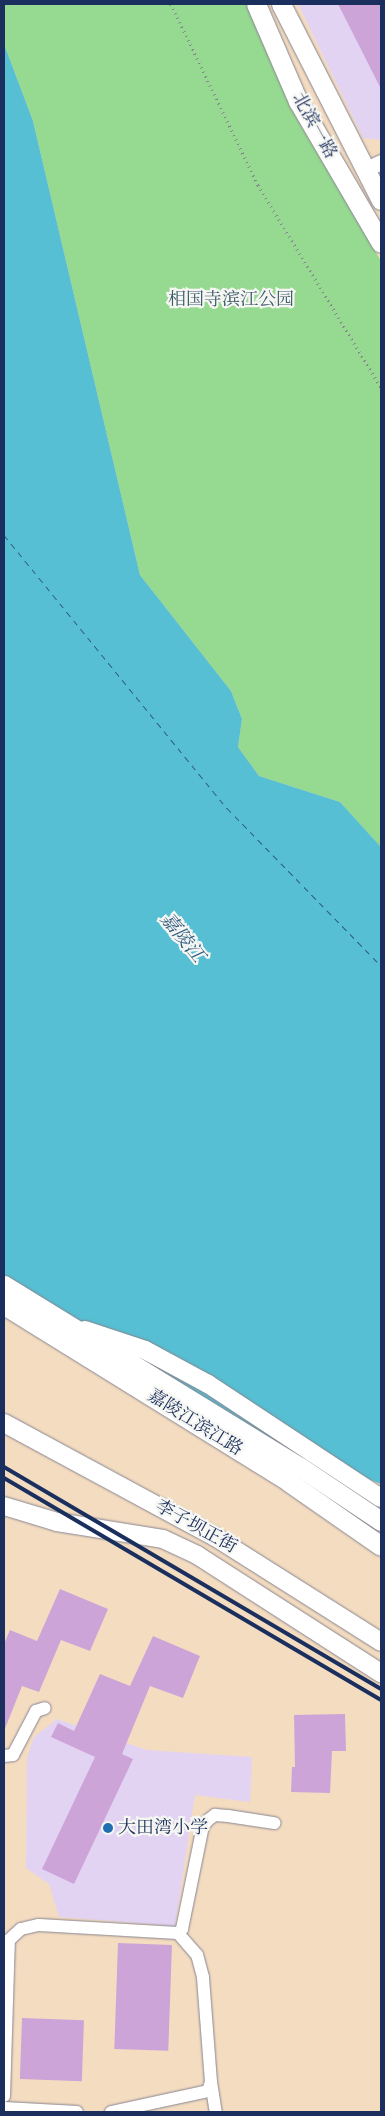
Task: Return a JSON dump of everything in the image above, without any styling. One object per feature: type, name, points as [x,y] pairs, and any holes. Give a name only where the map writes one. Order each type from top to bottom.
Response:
[{"type":"main road","name":"北滨一路","points":[[256,4],[298,102],[381,243]]},
{"type":"main road","name":"北滨一路","points":[[281,4],[375,185]]},
{"type":"main road","name":"嘉陵江滨江路","points":[[4,1286],[300,1466],[381,1521]]},
{"type":"main road","name":"嘉陵江滨江路","points":[[4,1305],[289,1482],[381,1546]]},
{"type":"main road","points":[[69,1325],[145,1350],[208,1384],[381,1498]]},
{"type":"main road","name":"李子坝正街","points":[[4,1423],[215,1536],[309,1594],[381,1642]]},
{"type":"main road","points":[[4,1499],[10,1509]]},
{"type":"main road","name":"李子坝正街","points":[[10,1509],[163,1539],[197,1555],[381,1673]]},
{"type":"street","points":[[375,185],[381,162]]},
{"type":"street","points":[[4,1756],[13,1755],[36,1711],[45,1708]]},
{"type":"street","points":[[178,1933],[182,1929],[203,1826],[208,1820],[215,1815],[274,1823]]},
{"type":"street","points":[[4,2096],[9,1940],[21,1929],[39,1925],[178,1933],[197,1955],[203,1977],[211,2082],[216,2112]]},
{"type":"street","points":[[111,2112],[208,2091],[211,2082]]},
{"type":"street","points":[[4,2108],[77,2112]]},
{"type":"path","points":[[171,4],[258,185],[381,387]]},
{"type":"shaded area","points":[[298,4],[381,4],[381,140],[363,138]]},
{"type":"shaded area","name":"大田湾小学","points":[[57,1719],[147,1750],[252,1757],[250,1802],[195,1795],[175,1926],[59,1917],[49,1884],[26,1868],[27,1757],[34,1737]]},
{"type":"green space","name":"相国寺滨江公园","points":[[4,4],[247,4],[290,107],[381,261],[381,847],[340,802],[259,776],[238,747],[242,719],[231,691],[140,575],[33,121],[4,44]]},
{"type":"water","name":"嘉陵江","points":[[4,44],[33,121],[140,575],[231,691],[242,719],[238,747],[259,776],[340,802],[381,847],[381,1484],[87,1367],[4,1295]]},
{"type":"building","points":[[338,4],[381,4],[381,89]]},
{"type":"building","points":[[60,1589],[108,1609],[90,1651],[61,1640],[39,1692],[22,1686],[4,1731],[4,1644],[10,1630],[37,1641]]},
{"type":"building","points":[[153,1636],[200,1656],[183,1698],[150,1686],[122,1754],[133,1759],[74,1884],[42,1869],[95,1757],[51,1737],[58,1723],[74,1731],[100,1674],[130,1686]]},
{"type":"building","points":[[345,1714],[346,1751],[332,1751],[330,1793],[291,1792],[292,1767],[295,1767],[294,1715]]},
{"type":"building","points":[[118,1943],[172,1945],[168,2051],[114,2049]]},
{"type":"building","points":[[22,2018],[84,2020],[82,2081],[20,2079]]},
{"type":"ferry route","points":[[4,535],[227,808],[381,966]]},
{"type":"railway","points":[[4,1467],[381,1689]]},
{"type":"railway","points":[[4,1478],[381,1700]]},
{"type":"place","name":"大田湾小学","points":[[108,1828]]}]
